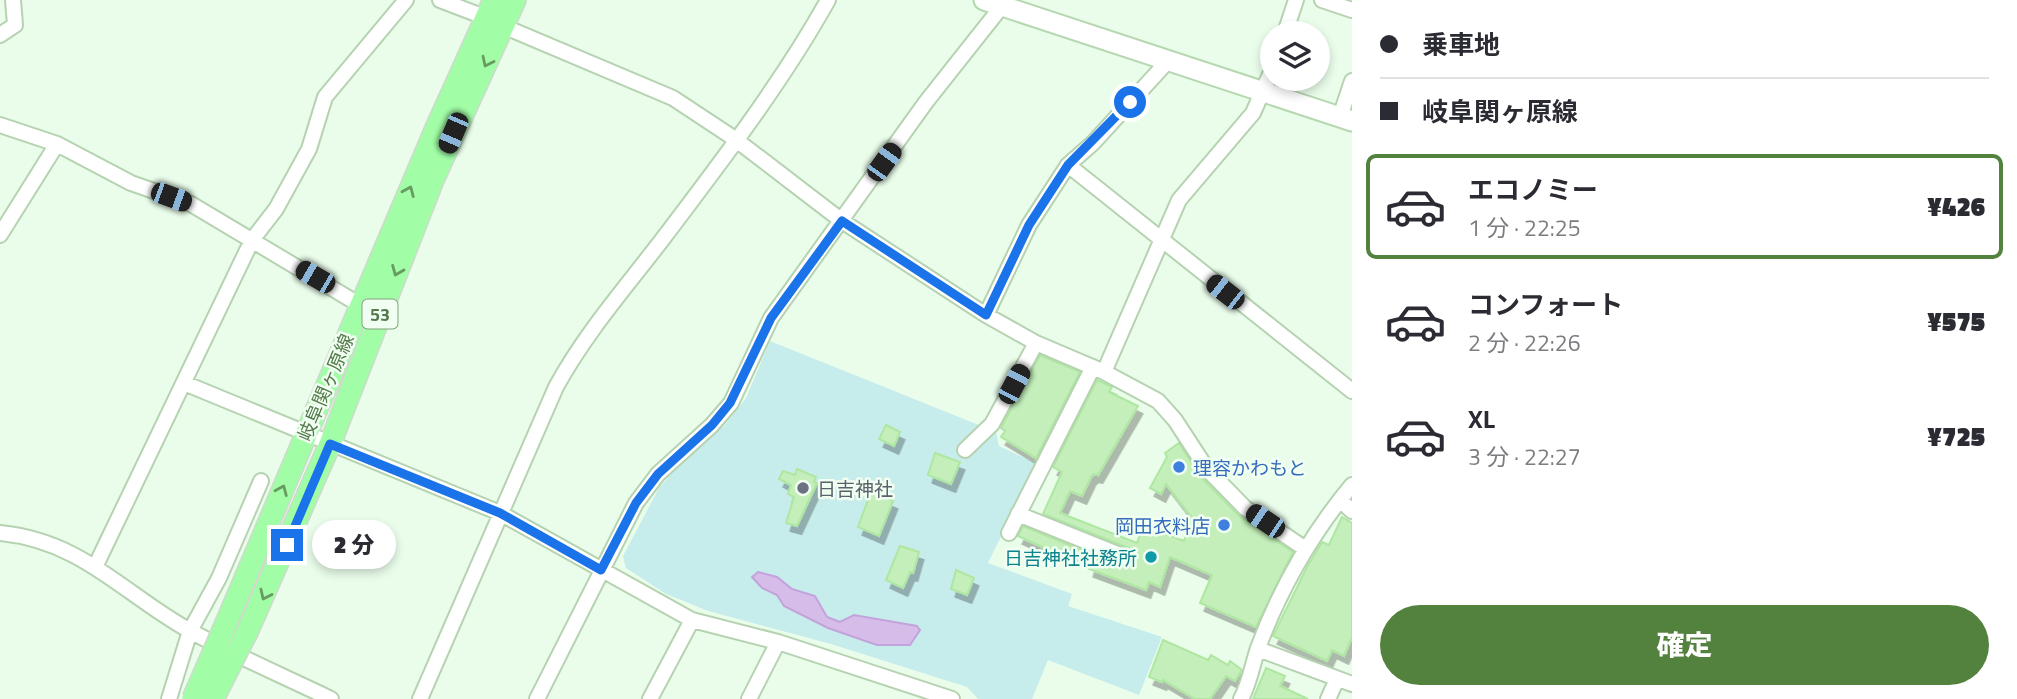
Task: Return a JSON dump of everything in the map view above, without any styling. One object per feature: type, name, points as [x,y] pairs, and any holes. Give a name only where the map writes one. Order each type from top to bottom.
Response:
[{"type":"main road","name":"岐阜関ヶ原線","points":[[193,699],[360,305],[495,15],[515,0]]},
{"type":"main road","name":"岐阜関ヶ原線","points":[[213,699],[248,630],[330,444],[495,15]]},
{"type":"street","points":[[0,34],[15,25],[13,0]]},
{"type":"street","points":[[96,565],[252,240],[276,209],[309,149],[316,133],[319,112],[331,88],[406,0]]},
{"type":"street","points":[[440,0],[495,15],[673,98],[734,139],[842,221],[986,315],[1037,343],[1099,370],[1158,401],[1175,420],[1207,469],[1245,508],[1304,548]]},
{"type":"street","points":[[419,699],[556,387],[580,343],[666,235],[801,48],[828,0]]},
{"type":"street","points":[[1289,21],[1296,0]]},
{"type":"street","points":[[1322,0],[1352,10]]},
{"type":"street","points":[[537,699],[636,503],[658,474],[712,425],[730,403],[771,318],[998,2],[1346,119],[1352,81]]},
{"type":"street","points":[[986,315],[1029,225],[1068,165],[1093,143],[1168,61]]},
{"type":"street","points":[[1009,533],[1099,370],[1179,200],[1253,113],[1265,92]]},
{"type":"street","points":[[0,125],[57,144],[131,183],[191,204],[360,305]]},
{"type":"street","points":[[0,235],[57,144]]},
{"type":"street","points":[[1068,165],[1161,242],[1352,391]]},
{"type":"street","points":[[965,450],[992,424],[1037,343]]},
{"type":"street","points":[[184,383],[500,513],[691,620],[778,642],[929,695],[952,699]]},
{"type":"street","points":[[169,699],[190,631],[219,578],[261,481]]},
{"type":"street","points":[[1241,699],[1251,681],[1258,649],[1304,548],[1352,485]]},
{"type":"street","points":[[1340,500],[1352,511]]},
{"type":"street","points":[[1018,514],[1125,557]]},
{"type":"street","points":[[0,533],[56,545],[96,565],[190,631],[331,699]]},
{"type":"street","points":[[650,699],[691,620]]},
{"type":"street","points":[[749,699],[778,642]]},
{"type":"street","points":[[1258,649],[1352,684]]},
{"type":"street","points":[[1328,699],[1337,679]]},
{"type":"shaded area","points":[[770,341],[996,432],[999,446],[1037,464],[988,563],[1072,594],[1068,606],[1162,637],[1139,695],[1048,660],[1032,699],[978,699],[967,687],[831,644],[708,611],[666,594],[626,568],[623,556],[659,488],[681,463],[724,426],[746,398]]},
{"type":"shaded area","points":[[758,572],[777,577],[792,589],[815,596],[827,617],[840,622],[854,615],[917,626],[920,630],[910,645],[877,645],[828,628],[784,606],[777,595],[762,588],[752,577]]},
{"type":"building","points":[[1040,355],[1080,372],[1036,458],[1001,437],[1005,431],[1001,428]]},
{"type":"building","points":[[1097,380],[1112,387],[1109,392],[1138,406],[1098,475],[1091,477],[1082,496],[1070,491],[1060,513],[1137,543],[1143,526],[1184,541],[1192,518],[1166,484],[1161,494],[1150,488],[1167,457],[1165,453],[1179,443],[1200,476],[1238,515],[1293,552],[1256,627],[1200,603],[1212,575],[1170,557],[1160,587],[1149,582],[1146,590],[1089,569],[1091,562],[1060,550],[1058,554],[1018,536],[1023,526],[1121,566],[1134,561],[1134,555],[1129,548],[1043,514],[1062,472],[1053,467]]},
{"type":"building","points":[[886,425],[900,432],[894,446],[879,439]]},
{"type":"building","points":[[935,453],[960,462],[951,484],[928,475]]},
{"type":"building","points":[[797,469],[816,477],[814,482],[817,483],[797,526],[786,523],[794,497],[788,494],[791,485],[779,479],[783,471],[795,475]]},
{"type":"building","points":[[871,492],[893,501],[879,536],[858,527]]},
{"type":"building","points":[[1342,517],[1352,523],[1352,637],[1344,656],[1332,650],[1327,661],[1273,636],[1307,567],[1322,542],[1329,545]]},
{"type":"building","points":[[900,546],[919,552],[913,573],[910,572],[903,588],[886,580]]},
{"type":"building","points":[[956,570],[974,578],[967,595],[951,589]]},
{"type":"building","points":[[1163,640],[1208,660],[1211,655],[1228,665],[1230,661],[1242,670],[1235,681],[1226,676],[1210,699],[1195,699],[1163,680],[1162,682],[1149,677]]},
{"type":"building","points":[[1266,668],[1285,676],[1280,686],[1308,699],[1253,699]]},
{"type":"place","name":"理容かわもと","points":[[1179,467]]},
{"type":"place","name":"日吉神社","points":[[803,488]]},
{"type":"place","name":"岡田衣料店","points":[[1224,525]]},
{"type":"place","name":"日吉神社社務所","points":[[1151,557]]},
{"type":"route","points":[[287,545],[330,444],[500,513],[601,570],[636,503],[658,474],[712,425],[730,403],[771,318],[842,221],[941,283],[986,315],[1029,225],[1068,165],[1093,143],[1130,102]]}]
